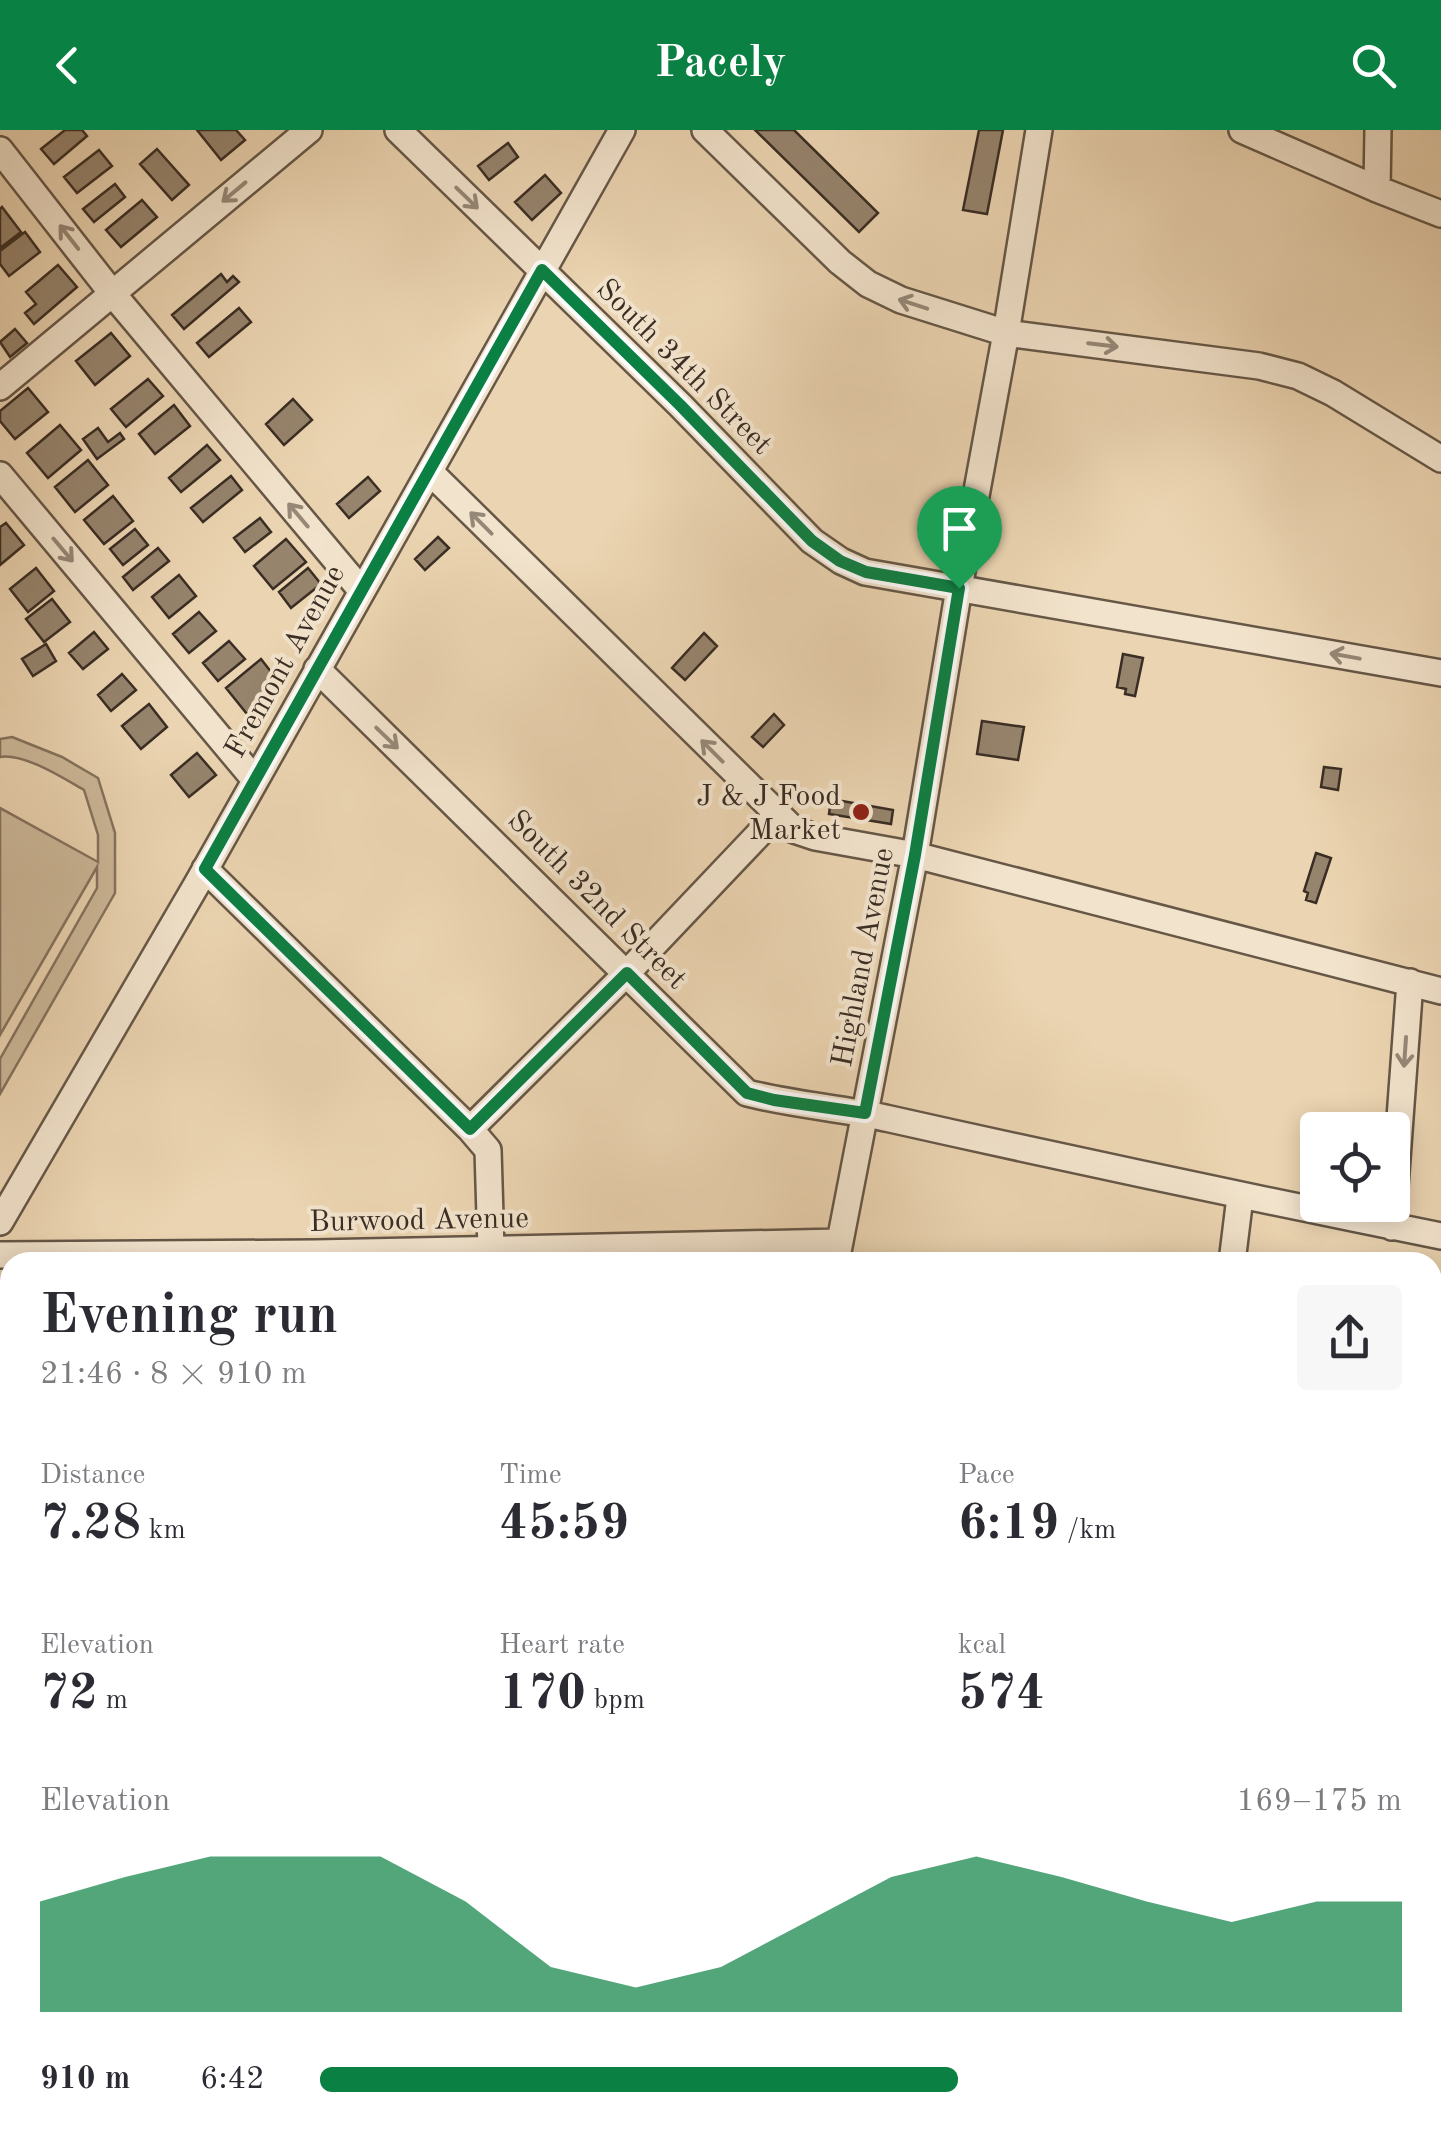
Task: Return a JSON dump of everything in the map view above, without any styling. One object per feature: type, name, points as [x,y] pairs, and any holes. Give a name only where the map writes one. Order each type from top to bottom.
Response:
[{"type":"street","points":[[0,387],[309,130]]},
{"type":"street","name":"South 34th Street","points":[[398,130],[680,405],[812,541],[840,561],[866,572],[1441,673]]},
{"type":"street","name":"Fremont Avenue","points":[[0,1222],[205,869],[622,130]]},
{"type":"street","points":[[706,130],[840,262],[868,284],[900,300],[1006,332],[1259,366],[1298,376],[1441,459]]},
{"type":"street","name":"Highland Avenue","points":[[838,1252],[915,855],[1038,130]]},
{"type":"street","points":[[1377,189],[1378,130]]},
{"type":"street","points":[[1245,131],[1441,214]]},
{"type":"street","points":[[0,150],[112,292],[361,590]]},
{"type":"street","points":[[430,472],[794,830],[915,855],[1441,992]]},
{"type":"street","points":[[0,475],[255,780]]},
{"type":"street","name":"South 32nd Street","points":[[317,669],[747,1093],[865,1113],[1441,1236]]},
{"type":"street","points":[[470,1129],[627,973],[777,815]]},
{"type":"street","points":[[205,869],[488,1150],[490,1250]]},
{"type":"street","points":[[1392,1227],[1410,982]]},
{"type":"street","points":[[1233,1252],[1240,1196]]},
{"type":"street","name":"Burwood Avenue","points":[[446,1252],[838,1252]]},
{"type":"shaded area","points":[[12,737],[62,757],[98,778],[115,833],[115,893],[0,1094],[0,1059],[97,888],[97,867],[0,1035],[0,808],[98,862],[98,835],[84,790],[32,763],[0,757],[0,739]]},
{"type":"building","points":[[65,130],[82,130],[87,136],[54,164],[41,149]]},
{"type":"building","points":[[197,130],[236,130],[245,140],[221,160]]},
{"type":"building","points":[[755,130],[794,130],[878,213],[859,232]]},
{"type":"building","points":[[979,130],[1003,130],[987,214],[963,210]]},
{"type":"building","points":[[508,143],[518,157],[489,180],[478,166]]},
{"type":"building","points":[[157,149],[189,185],[172,200],[140,164]]},
{"type":"building","points":[[99,150],[112,166],[77,193],[64,177]]},
{"type":"building","points":[[545,175],[561,193],[532,220],[515,202]]},
{"type":"building","points":[[115,184],[125,197],[94,222],[83,209]]},
{"type":"building","points":[[142,200],[157,217],[121,247],[106,230]]},
{"type":"building","points":[[0,209],[21,232],[0,248]]},
{"type":"building","points":[[25,232],[40,252],[9,276],[0,264],[0,251]]},
{"type":"building","points":[[58,265],[77,287],[34,324],[25,313],[36,304],[26,292]]},
{"type":"building","points":[[221,274],[227,282],[233,276],[239,282],[184,329],[172,315]]},
{"type":"building","points":[[239,308],[251,322],[209,357],[197,343]]},
{"type":"building","points":[[15,329],[27,343],[10,357],[0,342]]},
{"type":"building","points":[[111,333],[130,356],[95,385],[76,361]]},
{"type":"building","points":[[148,379],[163,396],[126,427],[111,409]]},
{"type":"building","points":[[28,388],[48,412],[15,439],[0,421],[0,411]]},
{"type":"building","points":[[293,399],[312,420],[284,445],[266,424]]},
{"type":"building","points":[[174,405],[190,426],[155,454],[139,434]]},
{"type":"building","points":[[60,425],[81,450],[48,478],[27,453]]},
{"type":"building","points":[[98,428],[108,442],[120,433],[124,439],[97,459],[83,439]]},
{"type":"building","points":[[207,445],[220,460],[181,492],[169,478]]},
{"type":"building","points":[[88,460],[108,485],[75,512],[55,487]]},
{"type":"building","points":[[231,476],[242,490],[203,522],[191,508]]},
{"type":"building","points":[[368,477],[380,491],[349,518],[337,504]]},
{"type":"building","points":[[113,496],[133,521],[104,544],[84,520]]},
{"type":"building","points":[[260,518],[271,532],[245,552],[234,538]]},
{"type":"building","points":[[6,523],[24,545],[0,565],[0,527]]},
{"type":"building","points":[[135,529],[148,545],[123,565],[110,549]]},
{"type":"building","points":[[438,537],[449,548],[425,570],[415,559]]},
{"type":"building","points":[[286,539],[306,562],[273,589],[254,566]]},
{"type":"building","points":[[158,548],[169,561],[133,590],[123,577]]},
{"type":"building","points":[[36,568],[54,591],[28,612],[10,589]]},
{"type":"building","points":[[308,568],[321,584],[291,608],[279,592]]},
{"type":"building","points":[[179,575],[196,596],[169,618],[152,597]]},
{"type":"building","points":[[52,599],[70,622],[44,642],[26,619]]},
{"type":"building","points":[[199,612],[216,631],[189,653],[173,634]]},
{"type":"building","points":[[94,632],[108,649],[83,669],[69,653]]},
{"type":"building","points":[[704,633],[717,646],[685,680],[672,668]]},
{"type":"building","points":[[229,641],[245,659],[218,681],[203,663]]},
{"type":"building","points":[[46,644],[56,661],[33,676],[22,659]]},
{"type":"building","points":[[1123,654],[1143,658],[1135,696],[1117,687]]},
{"type":"building","points":[[261,659],[282,686],[247,714],[226,688]]},
{"type":"building","points":[[122,674],[136,690],[111,711],[98,695]]},
{"type":"building","points":[[149,704],[167,727],[141,749],[122,726]]},
{"type":"building","points":[[774,714],[784,725],[763,747],[752,737]]},
{"type":"building","points":[[982,721],[1024,727],[1018,760],[977,754]]},
{"type":"building","points":[[197,753],[216,775],[189,797],[171,775]]},
{"type":"building","points":[[1324,767],[1341,769],[1338,790],[1321,787]]},
{"type":"building","name":"J & J Food Market","points":[[831,799],[893,810],[891,824],[829,814]]},
{"type":"building","points":[[1316,853],[1331,858],[1316,903],[1306,900],[1308,893],[1304,891]]},
{"type":"place","name":"J & J Food Market","points":[[861,812]]},
{"type":"route","points":[[542,270],[812,541],[840,561],[866,572],[959,588],[915,855],[865,1113],[747,1093],[627,973],[470,1129],[205,869],[542,270]]}]
